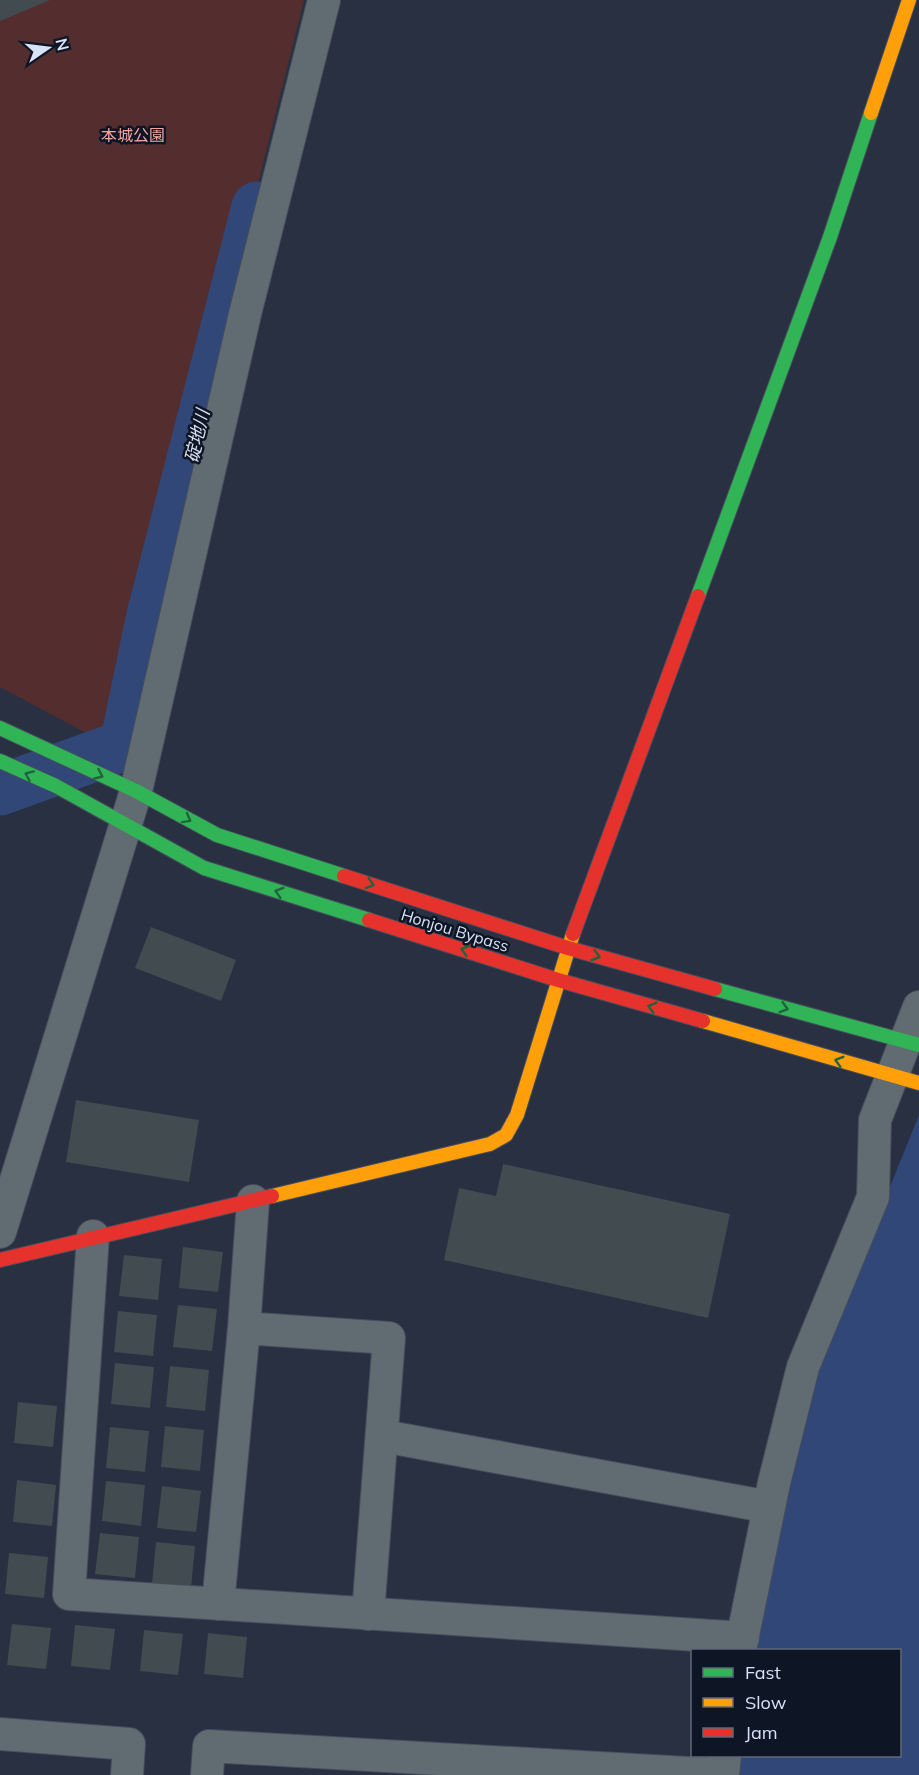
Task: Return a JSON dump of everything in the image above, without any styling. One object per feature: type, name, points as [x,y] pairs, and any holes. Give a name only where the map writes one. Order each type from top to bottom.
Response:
[{"type":"main road","points":[[0,1260],[93,1236],[253,1201],[490,1144],[506,1135],[517,1115],[568,948],[830,237],[909,0]]},
{"type":"main road","name":"Honjou Bypass","points":[[0,728],[136,791],[217,835],[568,948],[912,1043]]},
{"type":"main road","name":"Honjou Bypass","points":[[1,762],[56,786],[204,868],[558,980],[902,1079]]},
{"type":"street","points":[[0,1232],[136,791],[245,314],[324,0]]},
{"type":"street","points":[[93,1236],[69,1594],[368,1614],[742,1644],[769,1507],[803,1367],[873,1197],[875,1120],[902,1079],[919,1007]]},
{"type":"street","points":[[218,1604],[244,1328],[253,1201]]},
{"type":"street","points":[[244,1328],[389,1338],[368,1614]]},
{"type":"street","points":[[383,1436],[769,1507]]},
{"type":"street","points":[[0,1734],[129,1744],[127,1775]]},
{"type":"street","points":[[207,1775],[208,1746],[394,1766],[723,1775],[725,1757]]},
{"type":"green space","name":"本城公園","points":[[0,0],[304,0],[121,731],[105,743],[0,687]]},
{"type":"water","points":[[919,1115],[919,1775],[736,1775],[738,1757],[901,1757],[901,1649],[755,1649],[805,1397]]},
{"type":"building","points":[[0,0],[50,0],[0,21]]},
{"type":"building","points":[[151,927],[236,960],[221,1001],[135,968]]},
{"type":"building","points":[[76,1100],[199,1120],[189,1182],[66,1162]]},
{"type":"building","points":[[503,1164],[730,1214],[708,1318],[444,1260],[459,1188],[496,1196]]},
{"type":"building","points":[[183,1247],[223,1252],[218,1292],[179,1288]]},
{"type":"building","points":[[124,1255],[162,1259],[158,1300],[119,1296]]},
{"type":"building","points":[[178,1305],[217,1309],[212,1351],[173,1347]]},
{"type":"building","points":[[118,1311],[157,1315],[153,1356],[114,1352]]},
{"type":"building","points":[[115,1363],[154,1367],[150,1408],[111,1404]]},
{"type":"building","points":[[170,1366],[209,1370],[205,1411],[166,1407]]},
{"type":"building","points":[[18,1402],[57,1406],[53,1447],[14,1443]]},
{"type":"building","points":[[165,1426],[204,1430],[200,1471],[161,1467]]},
{"type":"building","points":[[110,1427],[149,1431],[145,1472],[106,1468]]},
{"type":"building","points":[[17,1480],[56,1485],[52,1526],[13,1522]]},
{"type":"building","points":[[106,1481],[145,1485],[141,1526],[102,1521]]},
{"type":"building","points":[[162,1486],[201,1491],[196,1532],[157,1528]]},
{"type":"building","points":[[100,1533],[139,1537],[135,1578],[95,1574]]},
{"type":"building","points":[[156,1542],[195,1546],[191,1588],[152,1583]]},
{"type":"building","points":[[9,1553],[48,1557],[44,1598],[5,1594]]},
{"type":"building","points":[[12,1624],[51,1628],[46,1669],[7,1665]]},
{"type":"building","points":[[75,1625],[115,1629],[110,1670],[71,1666]]},
{"type":"building","points":[[144,1630],[183,1634],[178,1675],[140,1671]]},
{"type":"building","points":[[208,1633],[247,1637],[243,1678],[204,1674]]},
{"type":"waterway","name":"碇地川","points":[[0,790],[125,745],[152,615],[257,207]]},
{"type":"traffic: fast","points":[[698,596],[830,237],[871,113]]},
{"type":"traffic: fast","points":[[0,728],[136,791],[217,835],[344,876]]},
{"type":"traffic: fast","points":[[0,761],[56,786],[204,868],[369,920]]},
{"type":"traffic: fast","points":[[715,989],[919,1045]]},
{"type":"traffic: slow","points":[[871,113],[909,0]]},
{"type":"traffic: slow","points":[[272,1196],[490,1144],[506,1135],[517,1115],[573,934]]},
{"type":"traffic: slow","points":[[703,1021],[919,1083]]},
{"type":"traffic: jam","points":[[573,934],[698,596]]},
{"type":"traffic: jam","points":[[344,876],[568,948],[715,989]]},
{"type":"traffic: jam","points":[[369,920],[558,980],[703,1021]]},
{"type":"traffic: jam","points":[[0,1260],[272,1196]]}]
